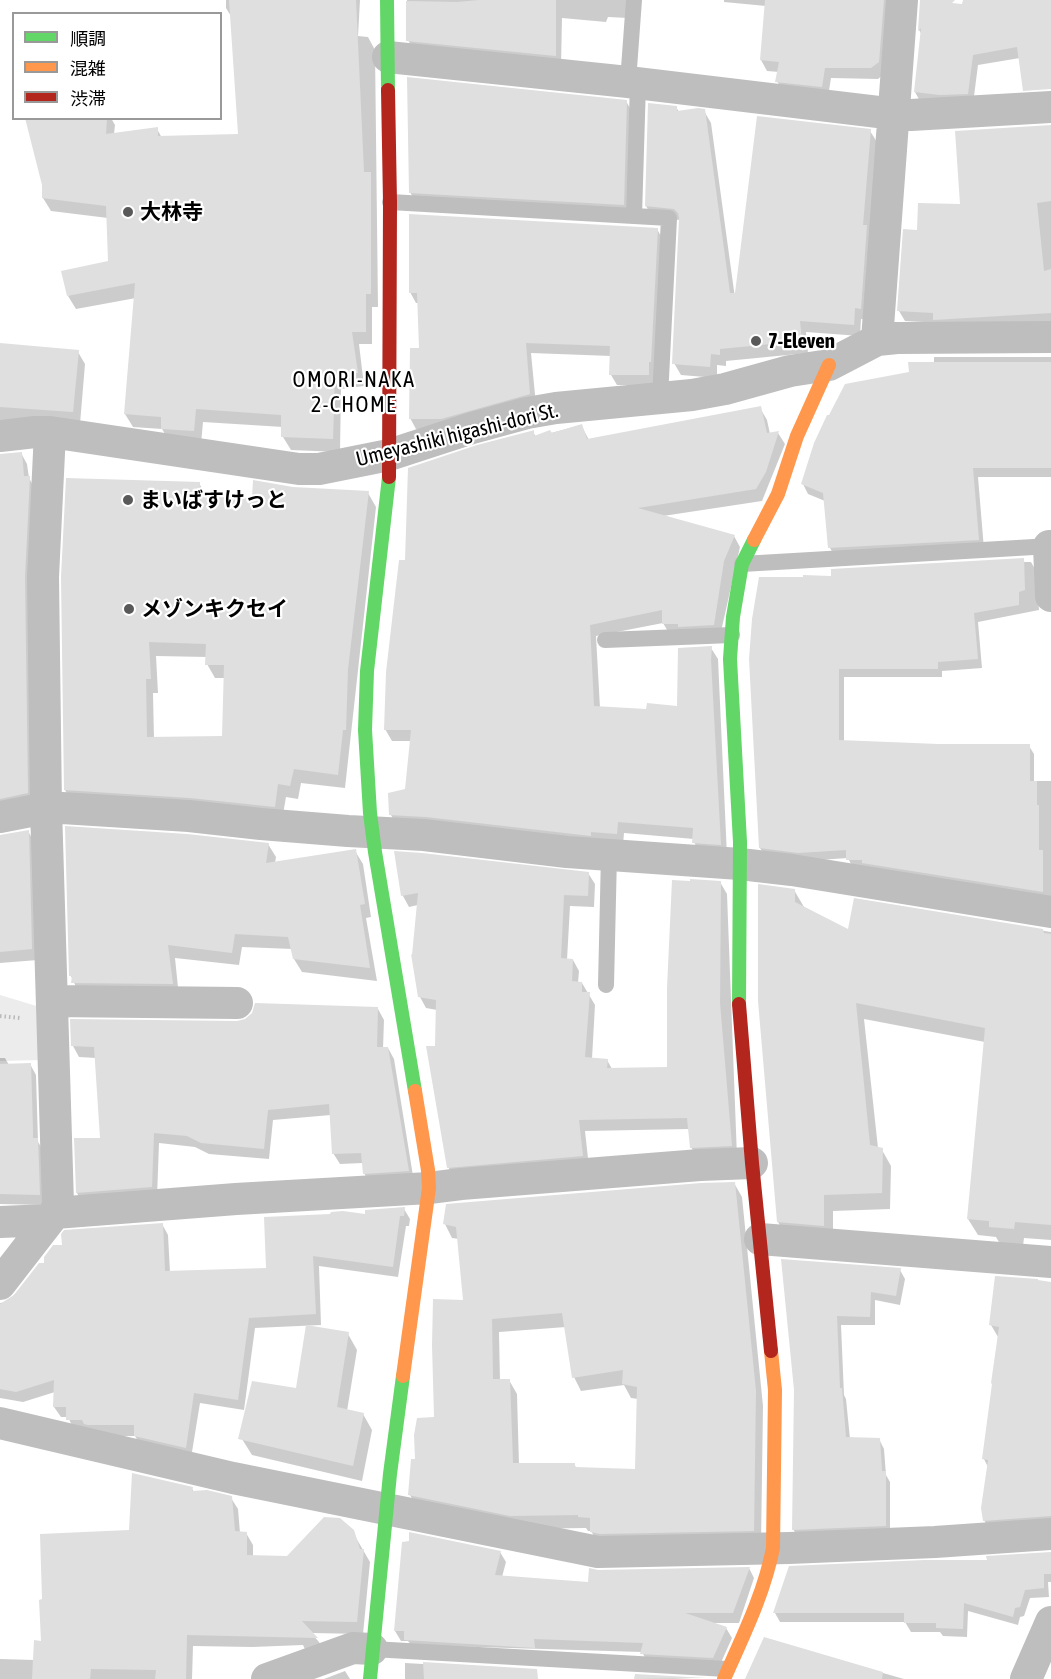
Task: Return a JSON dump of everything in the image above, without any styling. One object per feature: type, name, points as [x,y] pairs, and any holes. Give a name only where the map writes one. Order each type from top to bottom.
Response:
[{"type":"street","points":[[371,1664],[386,1509],[429,1188],[428,1170],[372,833],[365,730],[367,671],[389,484],[390,202],[387,0]]},
{"type":"street","points":[[877,340],[903,0]]},
{"type":"street","points":[[388,57],[895,114],[1051,107]]},
{"type":"street","name":"Umeyashiki higashi-dori St.","points":[[0,436],[50,432],[299,470],[319,470],[389,455],[527,413],[556,408],[692,395],[725,389],[790,371],[829,365],[877,340],[1051,337]]},
{"type":"street","points":[[725,1674],[753,1615],[769,1568],[773,1548],[775,1390],[752,1163],[739,1002],[740,864],[730,659],[733,617],[742,564],[778,494],[797,436],[829,365]]},
{"type":"street","points":[[0,1284],[52,1216],[58,1204],[46,808],[43,577],[50,432]]},
{"type":"street","points":[[1050,546],[1051,596]]},
{"type":"street","points":[[0,817],[46,808],[189,816],[372,833],[424,835],[567,852],[740,864],[1051,912]]},
{"type":"street","points":[[52,1001],[237,1003]]},
{"type":"street","points":[[0,1222],[236,1199],[429,1188],[752,1163]]},
{"type":"street","points":[[760,1239],[1051,1262]]},
{"type":"street","points":[[0,1423],[233,1478],[598,1552],[935,1542],[1051,1534]]},
{"type":"street","points":[[1026,1679],[1051,1622]]},
{"type":"street","points":[[267,1679],[353,1648],[371,1664]]},
{"type":"lane","points":[[634,0],[634,216]]},
{"type":"lane","points":[[390,202],[669,218],[660,398]]},
{"type":"lane","points":[[742,564],[1050,546]]},
{"type":"lane","points":[[605,640],[732,635]]},
{"type":"lane","points":[[606,985],[609,855]]},
{"type":"lane","points":[[371,1664],[725,1674]]},
{"type":"shaded area","points":[[0,995],[43,1008],[42,1060],[0,1061]]},
{"type":"building","points":[[229,0],[356,0],[364,172],[371,172],[371,294],[366,294],[366,332],[352,332],[358,373],[335,376],[333,439],[281,437],[281,415],[196,409],[194,431],[161,429],[161,417],[124,414],[135,283],[67,296],[61,271],[108,261],[106,206],[42,198],[42,185],[26,120],[107,120],[106,134],[158,127],[158,136],[238,134]]},
{"type":"building","points":[[556,0],[556,56],[406,41],[406,1]]},
{"type":"building","points":[[765,0],[884,0],[879,62],[871,68],[825,68],[822,87],[775,82],[779,62],[760,60]]},
{"type":"building","points":[[920,0],[955,0],[952,3],[962,4],[963,0],[1051,0],[1051,89],[1023,91],[1017,47],[973,55],[968,94],[940,95],[914,92],[921,28],[918,31]]},
{"type":"building","points":[[407,77],[627,100],[624,205],[409,193]]},
{"type":"building","points":[[648,103],[677,106],[677,111],[705,109],[730,293],[735,293],[757,116],[871,129],[863,225],[867,225],[861,309],[855,308],[854,325],[800,321],[802,341],[720,349],[720,355],[711,354],[710,367],[672,364],[679,218],[674,209],[645,206]]},
{"type":"building","points":[[1051,125],[1051,201],[1037,203],[1044,271],[1051,269],[1051,313],[933,320],[933,313],[897,311],[903,229],[917,230],[918,203],[960,204],[955,131]]},
{"type":"building","points":[[409,214],[658,228],[649,375],[609,375],[610,346],[526,343],[530,394],[441,419],[409,419],[410,348],[419,348],[417,293],[409,293]]},
{"type":"building","points":[[0,343],[79,350],[73,412],[0,407]]},
{"type":"building","points":[[908,362],[1051,362],[1051,468],[973,468],[979,540],[828,548],[823,493],[801,484],[814,443],[845,384],[909,372]]},
{"type":"building","points":[[761,406],[767,433],[779,431],[766,472],[756,489],[638,508],[735,535],[724,561],[714,625],[678,627],[678,624],[662,624],[662,610],[590,625],[594,706],[646,709],[647,703],[677,706],[678,648],[712,646],[721,845],[692,843],[693,828],[618,822],[617,834],[591,832],[591,836],[426,817],[389,815],[388,793],[405,789],[411,730],[384,730],[386,672],[399,560],[405,560],[408,468],[477,445],[534,430],[534,436],[550,430],[552,433],[582,424],[587,439]]},
{"type":"building","points":[[22,452],[24,476],[30,476],[25,577],[28,793],[0,799],[0,454]]},
{"type":"building","points":[[66,478],[200,482],[199,496],[252,498],[253,480],[293,487],[369,491],[348,669],[346,730],[343,730],[338,775],[294,769],[290,786],[278,784],[275,807],[190,798],[64,790],[61,577]],"holes":[[[149,642],[206,644],[205,665],[224,665],[222,736],[147,737],[146,679],[151,679]]]},
{"type":"building","points":[[1024,558],[1025,590],[1019,592],[1019,605],[974,613],[978,659],[938,662],[938,669],[839,669],[839,740],[938,744],[1030,744],[1030,781],[1037,781],[1039,850],[1043,850],[1043,892],[862,863],[862,860],[846,860],[846,850],[798,853],[759,848],[749,659],[752,619],[759,577],[831,576],[831,569]]},
{"type":"building","points":[[65,826],[187,834],[269,843],[266,863],[356,849],[365,904],[360,905],[370,968],[293,959],[288,937],[235,934],[232,953],[168,945],[173,984],[71,983]]},
{"type":"building","points":[[29,830],[32,949],[0,952],[0,835]]},
{"type":"building","points":[[394,851],[589,872],[588,896],[564,895],[561,958],[573,959],[572,981],[582,982],[582,992],[590,992],[585,1057],[608,1059],[607,1068],[667,1067],[667,988],[672,880],[721,881],[720,1003],[732,1146],[690,1148],[687,1118],[579,1120],[583,1156],[447,1168],[426,1046],[435,1046],[436,1000],[418,997],[411,954],[418,893],[401,896]]},
{"type":"building","points":[[758,884],[795,889],[795,902],[848,929],[854,898],[1043,929],[1044,933],[1051,934],[1051,1225],[1015,1222],[1014,1229],[989,1227],[989,1221],[967,1219],[985,1028],[856,1003],[870,1145],[883,1148],[882,1193],[824,1195],[824,1226],[777,1222],[758,1001]]},
{"type":"building","points":[[255,1003],[378,1007],[377,1047],[388,1047],[409,1171],[363,1174],[361,1153],[332,1154],[329,1104],[268,1110],[264,1149],[201,1143],[187,1136],[154,1133],[152,1187],[76,1193],[74,1138],[100,1138],[94,1047],[71,1046],[70,1019],[237,1021],[245,1019],[252,1013]]},
{"type":"building","points":[[31,1063],[33,1138],[38,1138],[40,1195],[0,1194],[0,1064]]},
{"type":"building","points":[[735,1182],[756,1391],[754,1531],[600,1534],[590,1532],[590,1518],[578,1517],[578,1515],[510,1516],[408,1495],[411,1459],[415,1459],[414,1435],[417,1418],[434,1417],[433,1299],[463,1300],[456,1227],[443,1224],[446,1204]],"holes":[[[562,1313],[572,1378],[623,1370],[622,1384],[637,1387],[635,1469],[575,1467],[575,1463],[513,1463],[510,1379],[493,1379],[492,1319]]]},
{"type":"building","points":[[405,1207],[404,1216],[400,1216],[393,1267],[313,1256],[316,1314],[249,1318],[238,1400],[194,1393],[186,1448],[134,1436],[134,1425],[88,1425],[82,1420],[66,1420],[66,1407],[53,1407],[54,1380],[16,1392],[0,1389],[0,1304],[14,1295],[39,1263],[44,1263],[44,1257],[53,1245],[62,1245],[61,1234],[64,1230],[163,1223],[165,1271],[266,1268],[264,1217],[330,1214],[343,1211],[365,1214],[365,1210]]},
{"type":"building","points":[[781,1259],[901,1268],[896,1296],[871,1292],[870,1317],[837,1316],[840,1388],[842,1388],[846,1437],[880,1438],[882,1471],[886,1471],[886,1526],[792,1530],[794,1390]]},
{"type":"building","points":[[995,1276],[1051,1282],[1051,1516],[983,1521],[981,1508],[988,1460],[982,1459],[999,1327],[989,1325]]},
{"type":"building","points":[[306,1325],[349,1332],[337,1407],[364,1413],[353,1466],[238,1439],[252,1381],[296,1388]]},
{"type":"building","points":[[132,1473],[193,1487],[192,1491],[207,1490],[232,1496],[235,1531],[247,1532],[247,1555],[287,1556],[324,1517],[340,1518],[354,1530],[360,1549],[364,1549],[357,1622],[302,1621],[318,1638],[187,1635],[186,1679],[155,1679],[156,1670],[91,1669],[90,1679],[32,1679],[34,1640],[41,1641],[40,1534],[129,1530]]},
{"type":"building","points":[[409,1532],[501,1551],[495,1575],[588,1582],[589,1568],[598,1570],[750,1567],[733,1613],[685,1613],[727,1627],[713,1658],[640,1654],[643,1643],[534,1639],[535,1648],[404,1640],[404,1631],[394,1631],[402,1542],[409,1541]]},
{"type":"building","points":[[1051,1552],[1051,1574],[1044,1574],[1044,1588],[1025,1590],[1020,1607],[1015,1608],[1013,1617],[964,1603],[963,1629],[936,1628],[936,1623],[904,1623],[904,1613],[773,1613],[789,1566],[925,1560],[987,1560],[986,1556]]},
{"type":"building","points":[[764,1637],[883,1672],[882,1679],[745,1679]]},
{"type":"building","points":[[423,1662],[537,1669],[538,1679],[424,1679]]},
{"type":"building","points":[[635,1674],[706,1678],[634,1679]]},
{"type":"traffic: fast","points":[[387,0],[388,90]]},
{"type":"traffic: fast","points":[[389,477],[367,671],[365,730],[375,852],[415,1091]]},
{"type":"traffic: fast","points":[[739,1004],[740,842],[730,659],[733,617],[742,564],[754,540]]},
{"type":"traffic: fast","points":[[370,1679],[390,1474],[403,1376]]},
{"type":"traffic: slow","points":[[754,540],[778,494],[797,436],[829,365]]},
{"type":"traffic: slow","points":[[403,1376],[429,1188],[415,1091]]},
{"type":"traffic: slow","points":[[724,1679],[759,1598],[773,1548],[775,1390],[771,1351]]},
{"type":"traffic: jam","points":[[388,90],[389,477]]},
{"type":"traffic: jam","points":[[739,1004],[771,1351]]},
{"type":"place","name":"大林寺","points":[[128,212]]},
{"type":"place","name":"7-Eleven","points":[[756,341]]},
{"type":"place","name":"まいばすけっと","points":[[128,500]]},
{"type":"place","name":"メゾンキクセイ","points":[[129,609]]},
{"type":"district","name":"OMORI-NAKA 2-CHOME","points":[[354,392]]}]
